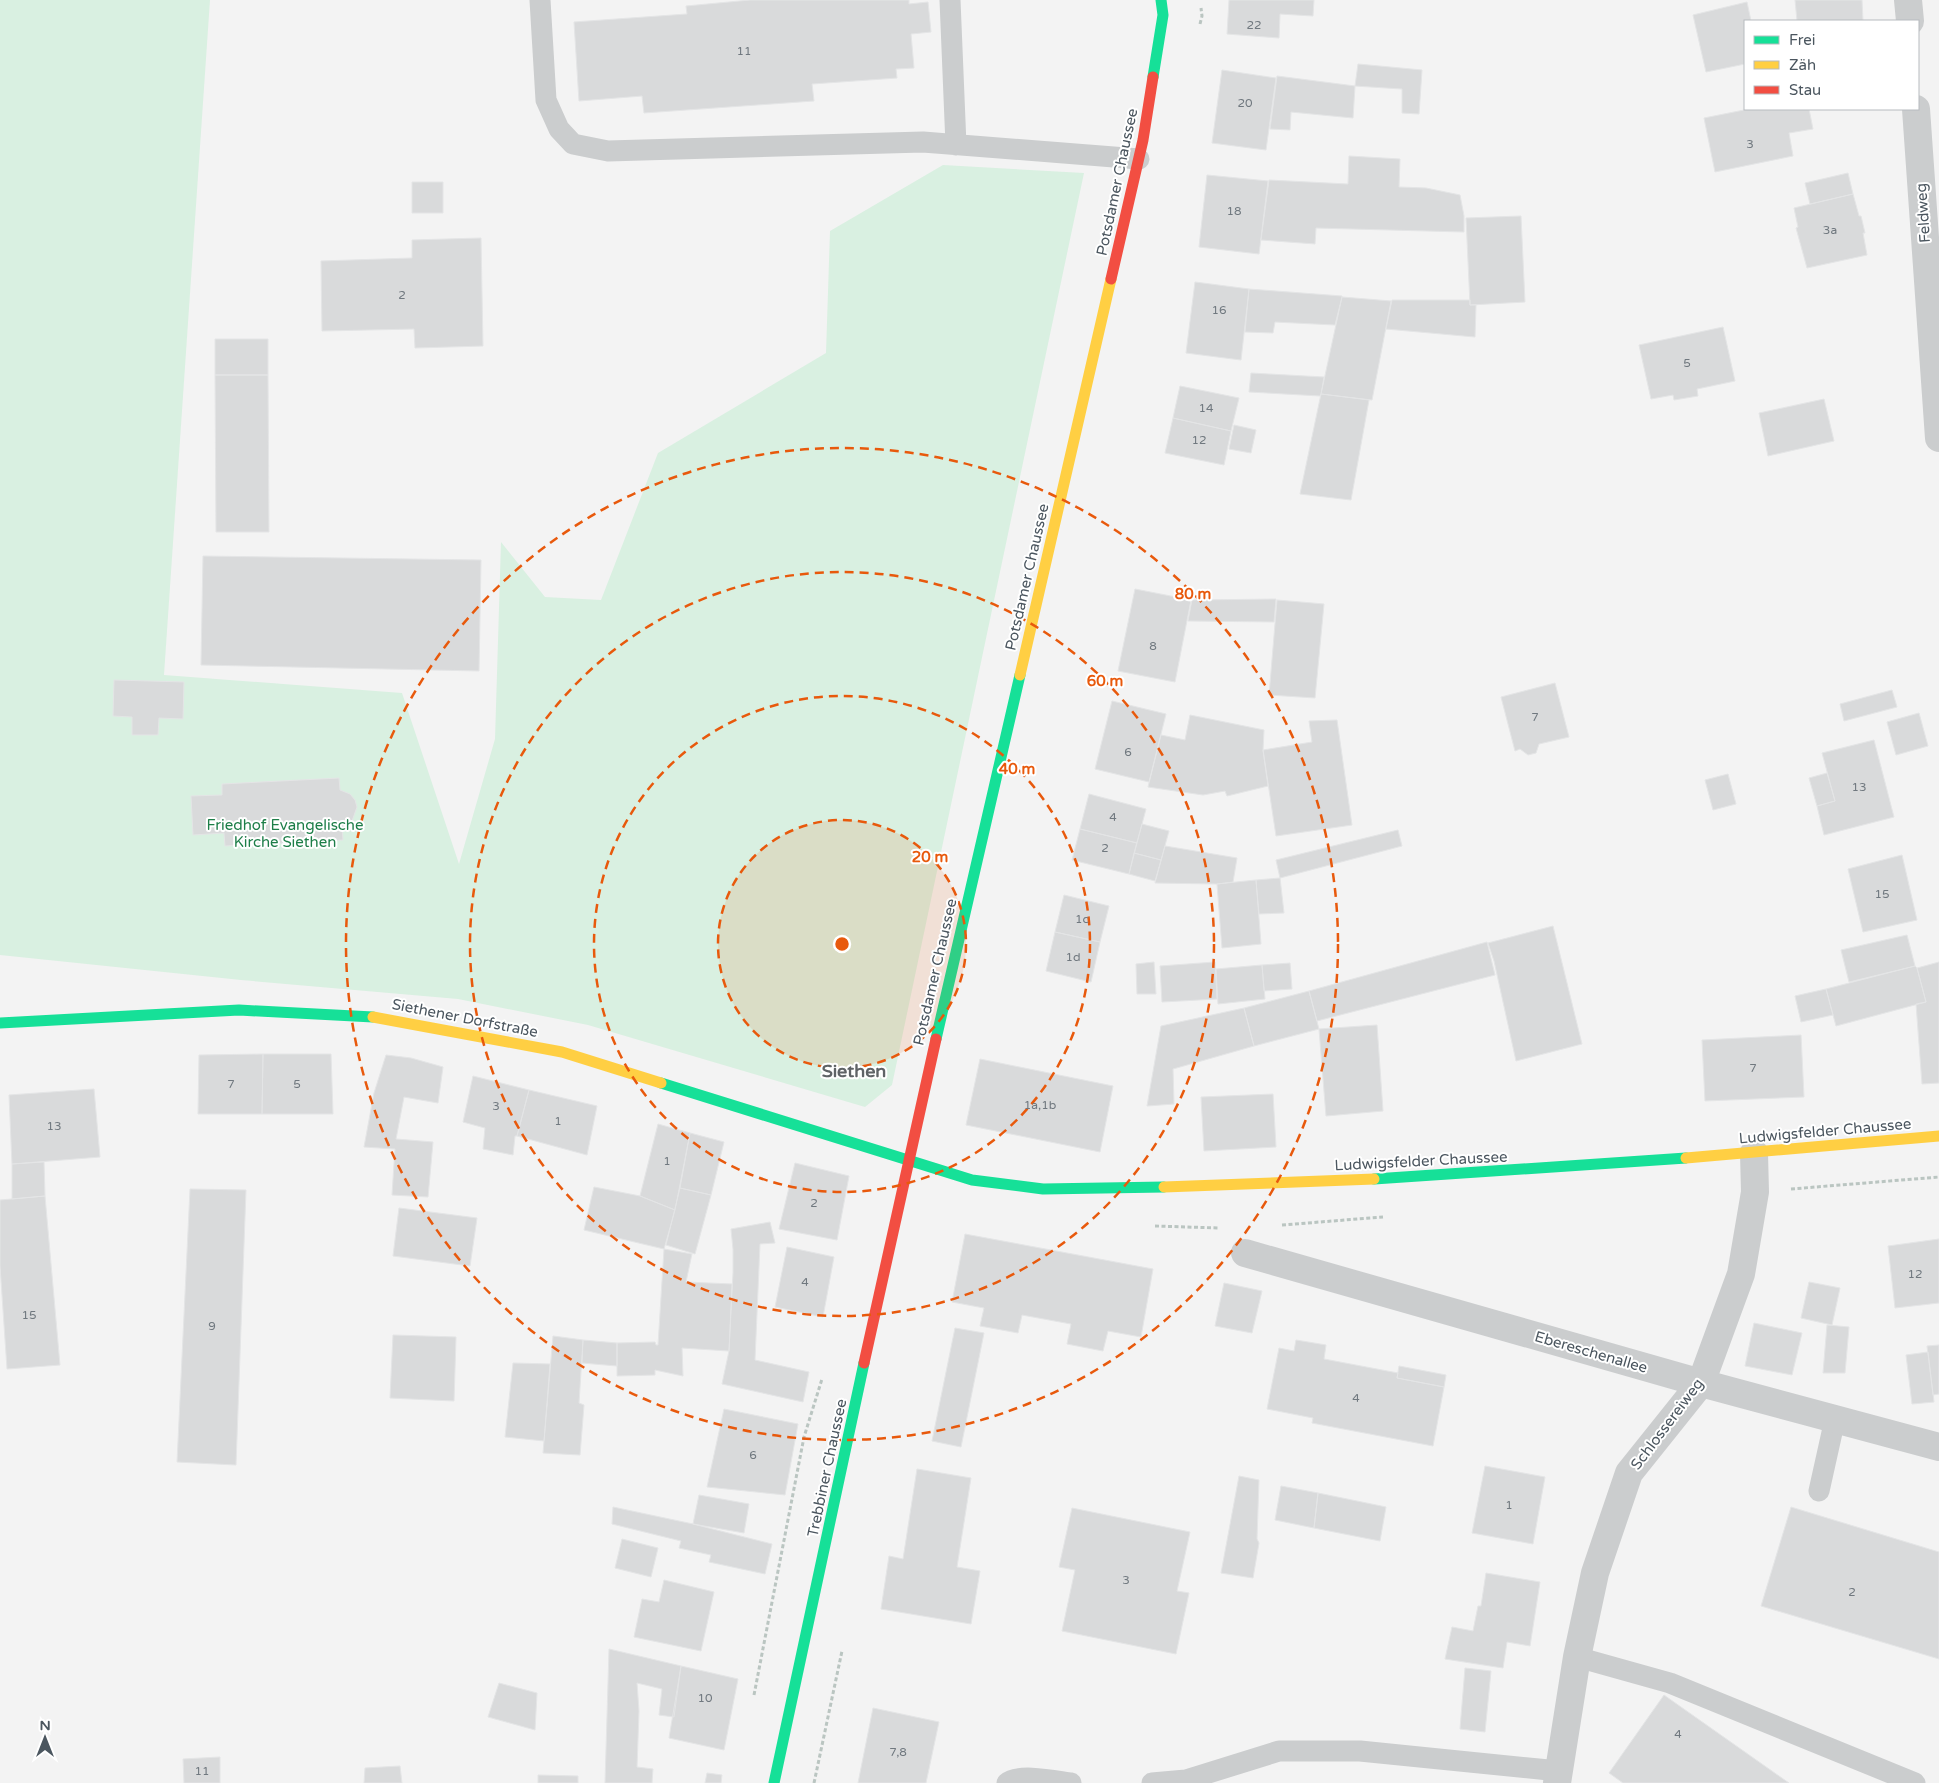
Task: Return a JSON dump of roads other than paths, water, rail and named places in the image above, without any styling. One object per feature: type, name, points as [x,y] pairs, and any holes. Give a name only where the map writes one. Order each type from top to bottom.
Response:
[{"type":"main road","name":"Potsdamer Chaussee","points":[[908,1159],[1139,159],[1163,15],[1161,0]]},
{"type":"main road","name":"Siethener Dorfstraße","points":[[0,1023],[239,1010],[383,1018],[562,1052],[908,1159]]},
{"type":"main road","name":"Ludwigsfelder Chaussee","points":[[908,1159],[972,1180],[1043,1189],[1224,1186],[1414,1178],[1754,1153],[1939,1136]]},
{"type":"main road","name":"Trebbiner Chaussee","points":[[774,1783],[908,1159]]},
{"type":"street","points":[[1908,0],[1910,20]]},
{"type":"street","name":"Feldweg","points":[[1916,110],[1939,438]]},
{"type":"street","name":"Schlossereiweg","points":[[1558,1777],[1577,1657],[1595,1573],[1629,1473],[1701,1383],[1741,1274],[1755,1192],[1754,1153]]},
{"type":"street","name":"Ebereschenallee","points":[[1245,1253],[1701,1383],[1939,1447]]},
{"type":"lane","points":[[540,0],[546,100],[559,129],[573,144],[608,151],[923,142],[1139,159]]},
{"type":"lane","points":[[950,0],[956,145]]},
{"type":"lane","points":[[1819,1490],[1835,1419]]},
{"type":"lane","points":[[1577,1657],[1670,1683],[1915,1783]]},
{"type":"lane","points":[[1152,1783],[1186,1780],[1279,1751],[1360,1751],[1558,1777]]},
{"type":"lane","points":[[1007,1783],[1010,1780],[1030,1778],[1071,1783]]},
{"type":"district","name":"Siethen","points":[[854,1071]]},
{"type":"park label","name":"Friedhof Evangelische Kirche Siethen","points":[[285,834]]}]
